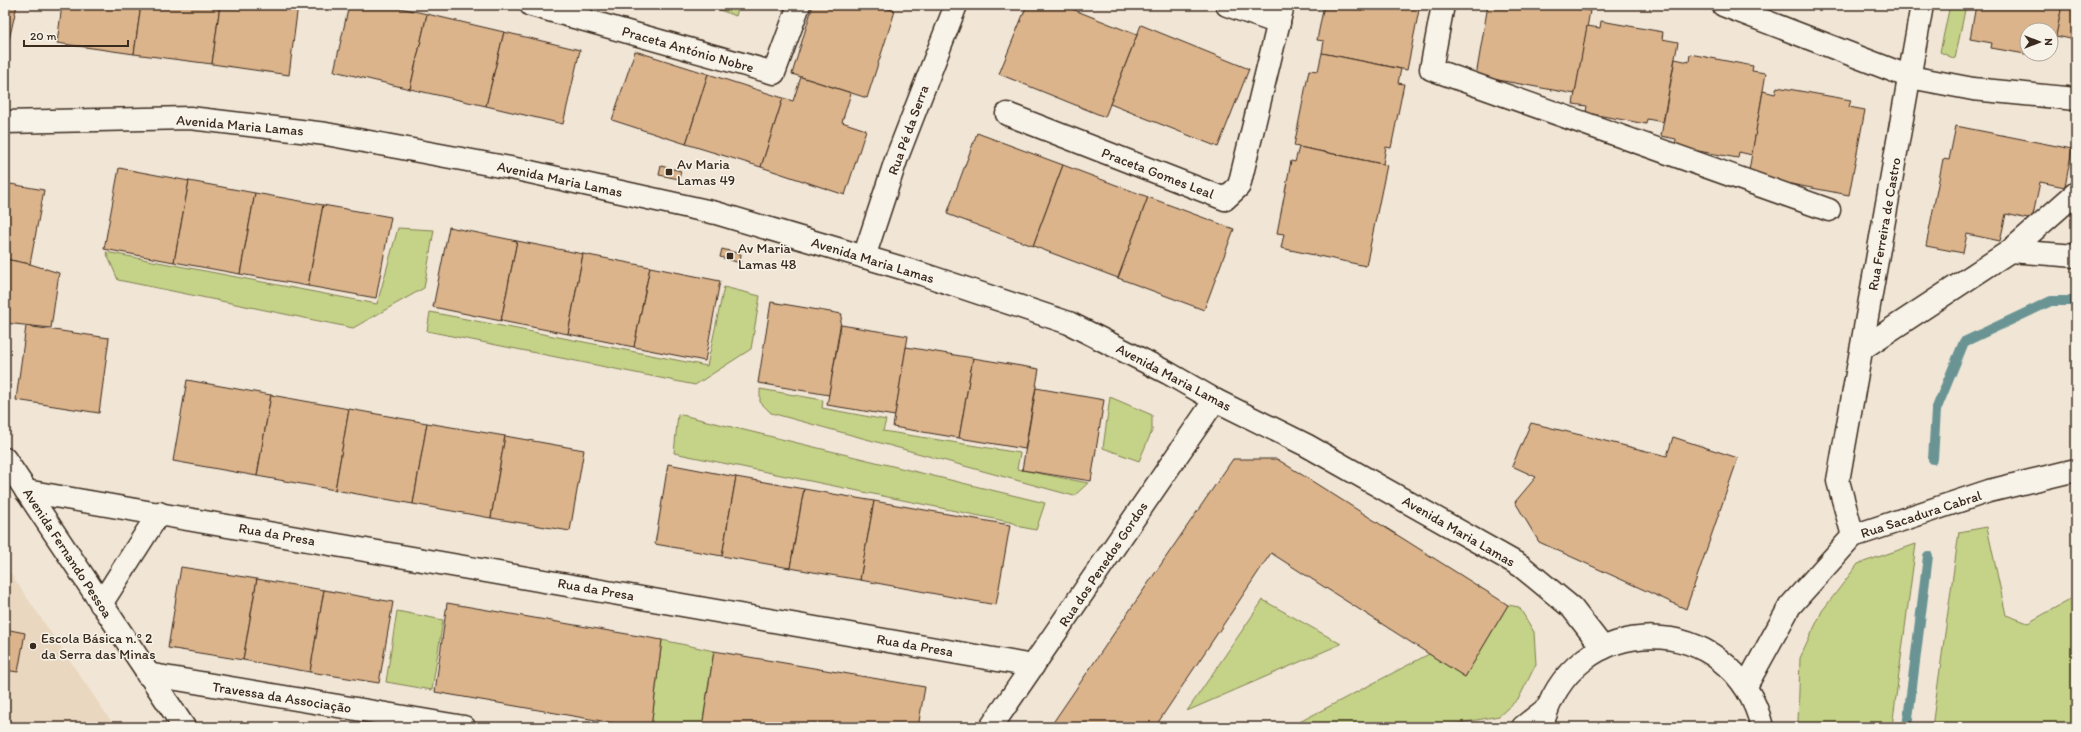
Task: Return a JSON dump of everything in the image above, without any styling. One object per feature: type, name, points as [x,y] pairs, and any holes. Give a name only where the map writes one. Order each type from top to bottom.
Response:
[{"type":"street","name":"Praceta António Nobre","points":[[531,5],[774,73],[799,5]]},
{"type":"street","name":"Praceta Gomes Leal","points":[[1007,114],[1225,199],[1239,186],[1281,14],[1226,5]]},
{"type":"street","points":[[1443,5],[1431,69],[1829,210]]},
{"type":"street","points":[[1723,5],[1910,77],[1973,89],[2076,99]]},
{"type":"street","name":"Rua Ferreira de Castro","points":[[1853,536],[1838,482],[1863,348],[1922,5]]},
{"type":"street","name":"Rua Pé da Serra","points":[[864,256],[897,157],[952,6]]},
{"type":"street","name":"Avenida Maria Lamas","points":[[5,122],[190,118],[326,134],[521,170],[716,213],[864,256],[1069,323],[1168,373],[1215,400],[1306,445],[1521,566],[1572,608],[1603,648]]},
{"type":"street","points":[[1863,348],[2010,251],[2076,193]]},
{"type":"street","points":[[2010,251],[2076,256]]},
{"type":"street","name":"Rua dos Penedos Gordos","points":[[991,727],[1215,400]]},
{"type":"street","name":"Avenida Fernando Pessoa","points":[[5,459],[147,674],[184,727]]},
{"type":"street","name":"Rua Sacadura Cabral","points":[[1746,686],[1790,606],[1853,536],[1989,492],[2076,470]]},
{"type":"street","name":"Rua da Presa","points":[[26,491],[1033,666]]},
{"type":"street","points":[[101,604],[159,513]]},
{"type":"street","points":[[1523,727],[1544,718],[1560,684],[1579,663],[1603,648],[1637,637],[1672,638],[1706,650],[1728,666],[1746,686],[1759,711],[1762,727]]},
{"type":"street","name":"Travessa da Associação","points":[[147,674],[464,727]]},
{"type":"shaded area","name":"Escola Básica n.º 2 da Serra das Minas","points":[[5,565],[115,727],[5,727]]},
{"type":"green space","points":[[706,5],[739,5],[736,16]]},
{"type":"green space","points":[[1950,5],[1966,5],[1955,59],[1940,52]]},
{"type":"green space","points":[[398,228],[434,230],[424,288],[353,328],[118,280],[106,252],[377,304]]},
{"type":"green space","points":[[724,287],[760,296],[751,349],[695,385],[427,331],[430,312],[707,366]]},
{"type":"green space","points":[[760,389],[823,400],[822,408],[886,420],[883,431],[1020,453],[1017,469],[1088,483],[1074,496],[771,413],[760,402]]},
{"type":"green space","points":[[1110,397],[1152,415],[1152,431],[1139,461],[1103,448]]},
{"type":"green space","points":[[678,414],[1045,503],[1036,530],[1021,527],[1014,523],[674,453]]},
{"type":"green space","points":[[1987,527],[2006,615],[2028,623],[2076,596],[2076,727],[1932,727],[1959,532]]},
{"type":"green space","points":[[1916,544],[1892,727],[1800,727],[1798,723],[1800,658],[1822,611],[1858,564]]},
{"type":"green space","points":[[1263,600],[1341,644],[1187,711]]},
{"type":"green space","points":[[1508,605],[1519,607],[1534,632],[1536,664],[1519,698],[1499,716],[1438,727],[1290,727],[1429,654],[1465,677]]},
{"type":"green space","points":[[397,611],[443,620],[432,690],[386,682]]},
{"type":"green space","points":[[662,640],[714,651],[702,727],[651,727]]},
{"type":"building","points":[[5,5],[17,5],[5,57]]},
{"type":"building","points":[[62,5],[141,5],[134,54],[57,43]]},
{"type":"building","points":[[141,5],[220,5],[212,64],[134,54]]},
{"type":"building","points":[[220,5],[298,5],[289,75],[212,64]]},
{"type":"building","points":[[349,5],[387,5],[427,14],[410,89],[334,71]]},
{"type":"building","points":[[813,5],[877,5],[895,11],[867,98],[792,74]]},
{"type":"building","points":[[1027,5],[1062,5],[1137,35],[1105,117],[999,74]]},
{"type":"building","points":[[1324,5],[1420,5],[1407,70],[1322,53],[1324,41],[1317,40]]},
{"type":"building","points":[[1488,5],[1577,5],[1576,8],[1590,11],[1575,94],[1476,76]]},
{"type":"building","points":[[1976,5],[2062,5],[2059,22],[2019,22],[2019,53],[1991,48],[1992,43],[1970,39]]},
{"type":"building","points":[[2062,5],[2076,5],[2076,40],[2059,37],[2059,22]]},
{"type":"building","points":[[427,14],[504,32],[486,106],[410,89]]},
{"type":"building","points":[[1601,21],[1663,32],[1662,39],[1678,42],[1663,122],[1647,119],[1646,124],[1586,113],[1587,106],[1573,104],[1587,26],[1600,28]]},
{"type":"building","points":[[1141,25],[1249,69],[1218,147],[1110,104]]},
{"type":"building","points":[[504,32],[580,50],[563,124],[486,106]]},
{"type":"building","points":[[635,51],[708,74],[686,144],[612,120]]},
{"type":"building","points":[[1322,53],[1401,69],[1398,83],[1404,84],[1391,148],[1386,147],[1383,164],[1294,146],[1309,70],[1318,71]]},
{"type":"building","points":[[1690,54],[1753,66],[1752,71],[1766,73],[1752,155],[1739,152],[1738,158],[1675,147],[1676,139],[1661,136],[1675,59],[1689,62]]},
{"type":"building","points":[[708,74],[783,98],[761,167],[686,144]]},
{"type":"building","points":[[801,77],[851,93],[842,122],[866,130],[845,195],[761,167],[783,98],[793,101]]},
{"type":"building","points":[[1777,87],[1851,100],[1849,107],[1865,110],[1849,195],[1748,176],[1763,91],[1775,94]]},
{"type":"building","points":[[1956,126],[2072,149],[2065,187],[2040,182],[2032,220],[2006,214],[2000,241],[1967,234],[1963,253],[1926,246],[1943,159],[1949,160]]},
{"type":"building","points":[[977,133],[1063,165],[1033,246],[947,214]]},
{"type":"building","points":[[1299,147],[1387,165],[1366,266],[1281,248],[1284,234],[1277,233],[1291,161],[1295,162]]},
{"type":"building","points":[[1063,165],[1148,197],[1118,278],[1033,246]]},
{"type":"building","points":[[661,166],[681,171],[679,179],[659,175]]},
{"type":"building","points":[[119,168],[189,181],[174,262],[104,249]]},
{"type":"building","points":[[189,181],[255,193],[240,274],[174,262]]},
{"type":"building","points":[[5,183],[44,190],[30,264],[5,259]]},
{"type":"building","points":[[255,193],[323,205],[308,286],[240,274]]},
{"type":"building","points":[[1148,197],[1234,229],[1204,310],[1118,278]]},
{"type":"building","points":[[323,205],[391,217],[376,298],[308,286]]},
{"type":"building","points":[[449,227],[517,241],[501,321],[433,307]]},
{"type":"building","points":[[517,241],[583,254],[568,334],[501,321]]},
{"type":"building","points":[[722,249],[741,254],[740,263],[720,257]]},
{"type":"building","points":[[583,254],[650,267],[634,347],[568,334]]},
{"type":"building","points":[[5,259],[30,264],[59,273],[51,328],[5,323]]},
{"type":"building","points":[[650,267],[720,281],[705,361],[634,347]]},
{"type":"building","points":[[771,302],[842,314],[829,395],[758,383]]},
{"type":"building","points":[[841,325],[908,336],[895,416],[827,405]]},
{"type":"building","points":[[26,326],[109,338],[99,413],[16,400]]},
{"type":"building","points":[[906,347],[973,358],[959,438],[893,427]]},
{"type":"building","points":[[973,358],[1039,369],[1025,449],[959,438]]},
{"type":"building","points":[[187,380],[271,395],[257,476],[173,461]]},
{"type":"building","points":[[1036,388],[1104,400],[1091,481],[1022,470]]},
{"type":"building","points":[[271,395],[349,409],[335,490],[257,476]]},
{"type":"building","points":[[349,409],[427,423],[413,504],[335,490]]},
{"type":"building","points":[[427,423],[505,436],[491,518],[413,504]]},
{"type":"building","points":[[1531,423],[1667,456],[1673,437],[1738,458],[1686,609],[1539,542],[1515,502],[1536,477],[1512,466]]},
{"type":"building","points":[[505,436],[584,450],[570,531],[491,518]]},
{"type":"building","points":[[1233,459],[1277,459],[1508,605],[1465,677],[1271,553],[1155,727],[1050,727]]},
{"type":"building","points":[[668,464],[736,477],[722,556],[655,544]]},
{"type":"building","points":[[736,477],[804,489],[790,568],[722,556]]},
{"type":"building","points":[[804,489],[874,501],[860,580],[790,568]]},
{"type":"building","points":[[874,501],[1010,525],[996,605],[860,580]]},
{"type":"building","points":[[181,567],[257,579],[243,660],[168,648]]},
{"type":"building","points":[[257,579],[324,590],[310,672],[243,660]]},
{"type":"building","points":[[324,590],[393,602],[379,683],[310,672]]},
{"type":"building","points":[[447,603],[662,640],[651,727],[636,727],[435,692]]},
{"type":"building","points":[[5,629],[25,633],[18,672],[5,670]]},
{"type":"building","points":[[714,651],[925,687],[918,727],[702,727]]},
{"type":"waterway","points":[[1933,459],[1936,410],[1964,342],[2051,301],[2076,301]]},
{"type":"waterway","points":[[1907,727],[1928,556]]},
{"type":"place","name":"Av Maria Lamas 49","points":[[669,172]]},
{"type":"place","name":"Av Maria Lamas 48","points":[[730,256]]},
{"type":"place","name":"Escola Básica n.º 2 da Serra das Minas","points":[[33,646]]}]
